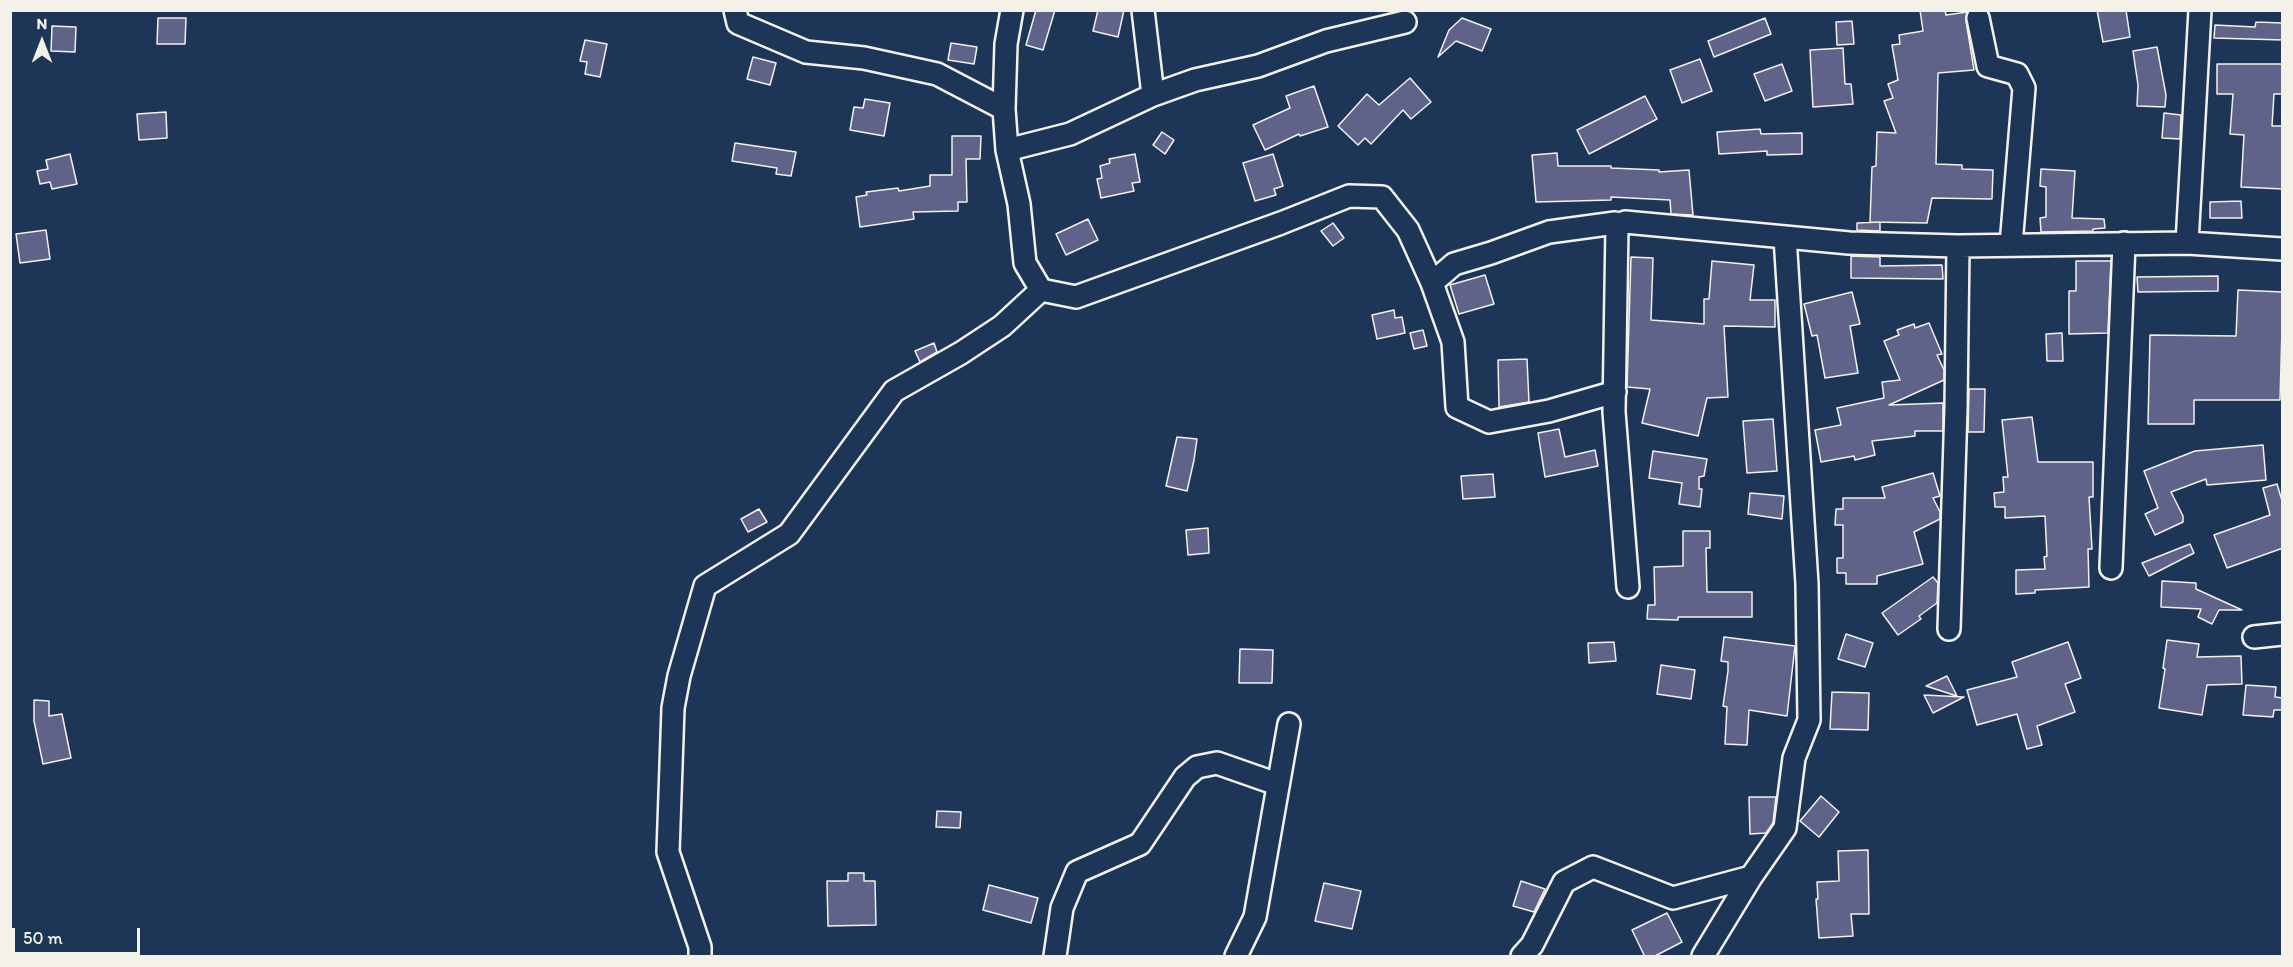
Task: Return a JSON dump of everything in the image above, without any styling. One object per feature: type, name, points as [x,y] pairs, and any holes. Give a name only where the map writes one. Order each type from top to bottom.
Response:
[{"type":"street","points":[[735,10],[738,23],[806,52],[864,58],[937,74],[1045,141]]},
{"type":"street","points":[[1012,10],[1006,44],[1004,115],[1007,150],[1019,204],[1025,263],[1041,290],[1076,297],[1349,196],[1382,197],[1408,230],[1432,283],[1453,342],[1457,407],[1489,422],[1549,411],[1615,392]]},
{"type":"street","points":[[1143,10],[1152,95]]},
{"type":"street","points":[[2187,243],[2200,10]]},
{"type":"street","points":[[1978,18],[1988,66],[2017,74],[2024,88],[2011,245]]},
{"type":"street","points":[[1007,150],[1070,134],[1152,95],[1195,80],[1258,66],[1326,41],[1405,22]]},
{"type":"street","points":[[1617,227],[1625,222],[1849,243],[1958,246],[2187,243],[2283,249]]},
{"type":"street","points":[[1432,283],[1454,264],[1549,232],[1615,223],[1617,227],[1615,392],[1628,587]]},
{"type":"street","points":[[1703,957],[1751,877],[1785,828],[1794,758],[1809,720],[1807,584],[1785,237]]},
{"type":"street","points":[[2111,568],[2124,243]]},
{"type":"street","points":[[1949,629],[1956,408],[1958,246]]},
{"type":"street","points":[[700,957],[700,947],[669,852],[673,708],[679,676],[705,586],[789,534],[894,391],[961,353],[1002,326],[1041,290]]},
{"type":"street","points":[[2254,637],[2283,634]]},
{"type":"street","points":[[1236,957],[1255,917],[1289,724]]},
{"type":"street","points":[[1055,957],[1062,908],[1077,872],[1140,844],[1185,777],[1197,767],[1217,763],[1277,784]]},
{"type":"street","points":[[1522,957],[1532,945],[1564,882],[1593,867],[1673,898],[1751,877]]},
{"type":"building","points":[[1036,10],[1055,10],[1043,50],[1026,45]]},
{"type":"building","points":[[1098,10],[1124,10],[1118,37],[1093,31]]},
{"type":"building","points":[[1920,10],[1945,10],[1946,15],[1967,12],[1966,21],[1974,70],[1938,73],[1936,164],[1962,165],[1962,169],[1993,170],[1992,199],[1932,198],[1927,223],[1870,222],[1872,167],[1876,166],[1877,132],[1896,133],[1884,101],[1893,98],[1888,84],[1898,80],[1892,45],[1900,44],[1899,35],[1923,31]]},
{"type":"building","points":[[2097,10],[2126,10],[2130,37],[2103,42]]},
{"type":"building","points":[[158,18],[186,18],[185,44],[157,44]]},
{"type":"building","points":[[1462,18],[1491,29],[1482,51],[1456,41],[1438,57],[1449,30]]},
{"type":"building","points":[[1765,18],[1771,34],[1714,57],[1708,41]]},
{"type":"building","points":[[1852,21],[1854,44],[1837,45],[1836,22]]},
{"type":"building","points":[[2256,22],[2283,23],[2283,40],[2214,38],[2215,25],[2255,27]]},
{"type":"building","points":[[52,26],[76,27],[75,52],[51,51]]},
{"type":"building","points":[[585,40],[607,44],[600,77],[585,74],[587,62],[580,61]]},
{"type":"building","points":[[951,43],[977,47],[974,64],[948,60]]},
{"type":"building","points":[[2157,47],[2166,95],[2165,107],[2137,106],[2138,85],[2133,51]]},
{"type":"building","points":[[1843,48],[1845,84],[1851,84],[1853,104],[1813,107],[1810,50]]},
{"type":"building","points":[[753,57],[776,63],[770,85],[747,79]]},
{"type":"building","points":[[1700,59],[1712,91],[1682,103],[1670,70]]},
{"type":"building","points":[[1782,64],[1792,91],[1765,101],[1754,74]]},
{"type":"building","points":[[2217,64],[2283,64],[2283,94],[2274,94],[2272,126],[2283,126],[2283,189],[2241,187],[2244,135],[2230,134],[2233,94],[2217,94]]},
{"type":"building","points":[[1410,78],[1431,102],[1411,119],[1403,110],[1371,144],[1365,138],[1358,145],[1338,126],[1367,94],[1379,105]]},
{"type":"building","points":[[1314,86],[1328,127],[1300,136],[1299,134],[1265,150],[1253,125],[1290,108],[1286,96]]},
{"type":"building","points":[[1645,96],[1657,119],[1589,154],[1577,130]]},
{"type":"building","points":[[865,99],[890,103],[884,136],[850,130],[854,107],[863,108]]},
{"type":"building","points":[[166,112],[167,138],[139,140],[137,114]]},
{"type":"building","points":[[2164,113],[2181,115],[2180,139],[2162,138]]},
{"type":"building","points":[[1760,129],[1761,134],[1802,133],[1802,154],[1767,155],[1767,151],[1719,154],[1717,132]]},
{"type":"building","points":[[1162,132],[1174,140],[1165,154],[1153,145]]},
{"type":"building","points":[[952,136],[981,136],[980,159],[966,159],[967,202],[958,202],[958,211],[913,212],[914,219],[860,227],[856,197],[867,195],[866,192],[898,188],[899,191],[930,186],[930,175],[952,175]]},
{"type":"building","points":[[735,143],[796,152],[791,176],[776,174],[777,168],[732,161]]},
{"type":"building","points":[[1557,153],[1558,166],[1611,166],[1611,168],[1659,170],[1659,172],[1689,170],[1693,215],[1671,214],[1670,200],[1611,197],[1611,200],[1536,202],[1532,155]]},
{"type":"building","points":[[70,154],[77,184],[52,189],[50,182],[40,184],[37,171],[48,169],[46,160]]},
{"type":"building","points":[[1135,154],[1140,182],[1132,183],[1134,191],[1101,198],[1097,179],[1102,178],[1100,166],[1110,163],[1109,159]]},
{"type":"building","points":[[1273,154],[1283,186],[1274,189],[1276,195],[1255,201],[1243,163]]},
{"type":"building","points":[[2041,169],[2075,171],[2072,218],[2104,219],[2105,228],[2093,229],[2093,231],[2041,232],[2040,218],[2046,217],[2046,187],[2040,186]]},
{"type":"building","points":[[2241,201],[2242,218],[2210,218],[2210,202]]},
{"type":"building","points":[[1088,219],[1098,240],[1066,255],[1056,234]]},
{"type":"building","points":[[1880,222],[1880,231],[1857,230],[1857,223]]},
{"type":"building","points":[[1333,223],[1344,238],[1333,246],[1321,231]]},
{"type":"building","points":[[46,230],[50,259],[20,263],[16,234]]},
{"type":"building","points":[[1851,256],[1880,257],[1880,266],[1942,265],[1943,279],[1851,278]]},
{"type":"building","points":[[1631,257],[1653,258],[1651,320],[1704,324],[1704,299],[1709,299],[1712,261],[1754,265],[1750,300],[1775,300],[1775,327],[1724,326],[1728,397],[1707,398],[1698,436],[1642,423],[1650,389],[1627,387]]},
{"type":"building","points":[[2076,261],[2111,261],[2108,333],[2069,334],[2069,291],[2076,291]]},
{"type":"building","points":[[1485,275],[1494,304],[1459,314],[1450,285]]},
{"type":"building","points":[[2218,276],[2218,291],[2138,292],[2137,277]]},
{"type":"building","points":[[2238,290],[2283,292],[2280,400],[2194,400],[2194,424],[2148,424],[2150,335],[2236,336]]},
{"type":"building","points":[[1852,292],[1860,324],[1850,326],[1858,373],[1825,378],[1817,335],[1812,336],[1804,304]]},
{"type":"building","points":[[1394,310],[1395,318],[1402,317],[1405,333],[1377,339],[1372,315]]},
{"type":"building","points":[[1929,323],[1942,354],[1937,355],[1944,370],[1944,380],[1889,405],[1943,403],[1943,431],[1915,431],[1915,436],[1872,441],[1875,455],[1855,460],[1854,456],[1821,462],[1815,430],[1841,425],[1837,408],[1884,398],[1882,382],[1900,380],[1884,341],[1899,335],[1897,330],[1914,324],[1915,328]]},
{"type":"building","points":[[1423,330],[1427,346],[1414,349],[1410,333]]},
{"type":"building","points":[[2062,333],[2063,361],[2047,361],[2046,334]]},
{"type":"building","points":[[934,343],[937,352],[920,362],[915,351]]},
{"type":"building","points":[[1527,359],[1529,402],[1499,407],[1498,360]]},
{"type":"building","points":[[1969,389],[1985,389],[1984,432],[1968,432]]},
{"type":"building","points":[[2032,417],[2038,462],[2093,462],[2093,497],[2089,497],[2092,549],[2088,549],[2089,587],[2035,590],[2035,593],[2016,594],[2016,570],[2045,569],[2044,557],[2047,556],[2045,516],[2005,518],[2005,507],[1995,507],[1994,493],[2004,492],[2003,477],[2008,477],[2002,420]]},
{"type":"building","points":[[1773,419],[1777,471],[1747,473],[1743,421]]},
{"type":"building","points":[[1559,429],[1565,457],[1595,450],[1598,466],[1545,477],[1538,433]]},
{"type":"building","points":[[1177,437],[1197,439],[1187,491],[1166,486]]},
{"type":"building","points":[[2263,445],[2266,480],[2207,485],[2206,479],[2171,492],[2183,516],[2183,522],[2155,535],[2145,514],[2158,508],[2144,471],[2195,451]]},
{"type":"building","points":[[1653,451],[1707,459],[1704,476],[1699,477],[1699,489],[1702,489],[1700,507],[1679,504],[1682,483],[1649,478]]},
{"type":"building","points":[[1933,473],[1940,496],[1933,498],[1940,512],[1940,519],[1914,532],[1923,564],[1877,576],[1877,584],[1846,584],[1846,573],[1837,573],[1837,558],[1843,558],[1843,525],[1835,525],[1836,509],[1843,509],[1843,498],[1885,498],[1882,487]]},
{"type":"building","points":[[1493,474],[1495,497],[1463,499],[1461,476]]},
{"type":"building","points":[[2277,484],[2283,504],[2283,548],[2227,568],[2214,535],[2270,515],[2263,488]]},
{"type":"building","points":[[1750,493],[1784,496],[1782,519],[1748,514]]},
{"type":"building","points":[[759,509],[767,522],[748,532],[741,519]]},
{"type":"building","points":[[1208,528],[1209,553],[1188,555],[1186,530]]},
{"type":"building","points":[[1683,531],[1710,531],[1710,548],[1706,548],[1707,592],[1752,592],[1752,617],[1647,619],[1648,605],[1655,605],[1654,567],[1683,566]]},
{"type":"building","points":[[2190,544],[2194,553],[2149,576],[2142,563]]},
{"type":"building","points":[[1933,577],[1938,583],[1937,603],[1919,616],[1921,619],[1898,635],[1882,613]]},
{"type":"building","points":[[2162,581],[2196,583],[2196,589],[2242,610],[2219,610],[2212,624],[2198,617],[2201,609],[2161,607]]},
{"type":"building","points":[[1846,634],[1873,643],[1865,667],[1838,659]]},
{"type":"building","points":[[1724,637],[1795,646],[1787,716],[1749,710],[1747,745],[1725,744],[1727,707],[1723,706],[1728,662],[1721,661]]},
{"type":"building","points":[[2167,640],[2199,644],[2197,657],[2241,656],[2242,684],[2207,685],[2202,715],[2159,708]]},
{"type":"building","points":[[1614,642],[1616,661],[1589,663],[1588,643]]},
{"type":"building","points":[[2068,642],[2081,678],[2065,684],[2075,712],[2037,726],[2042,745],[2027,749],[2017,714],[1977,725],[1967,690],[2017,677],[2012,662]]},
{"type":"building","points":[[1240,649],[1273,650],[1272,683],[1239,683]]},
{"type":"building","points":[[1661,665],[1695,670],[1691,699],[1657,694]]},
{"type":"building","points":[[1947,676],[1957,696],[1926,686]]},
{"type":"building","points":[[2246,685],[2276,687],[2275,697],[2283,698],[2283,710],[2274,710],[2273,717],[2243,715]]},
{"type":"building","points":[[1832,692],[1869,693],[1868,730],[1830,729]]},
{"type":"building","points":[[1924,695],[1964,697],[1933,713]]},
{"type":"building","points":[[34,700],[49,701],[49,716],[62,714],[71,758],[43,764],[34,721]]},
{"type":"building","points":[[1821,796],[1839,812],[1819,837],[1800,821]]},
{"type":"building","points":[[1749,797],[1776,797],[1773,823],[1766,833],[1750,834]]},
{"type":"building","points":[[937,811],[961,812],[960,828],[936,827]]},
{"type":"building","points":[[1868,850],[1869,914],[1851,914],[1853,936],[1819,938],[1817,882],[1839,881],[1838,851]]},
{"type":"building","points":[[848,873],[864,873],[864,881],[875,881],[876,925],[828,926],[827,881],[848,881]]},
{"type":"building","points":[[1521,881],[1545,889],[1534,912],[1513,906]]},
{"type":"building","points":[[1324,883],[1361,891],[1352,929],[1315,921]]},
{"type":"building","points":[[989,885],[1038,898],[1031,923],[983,910]]},
{"type":"building","points":[[1667,913],[1682,942],[1653,957],[1645,957],[1632,930]]}]
